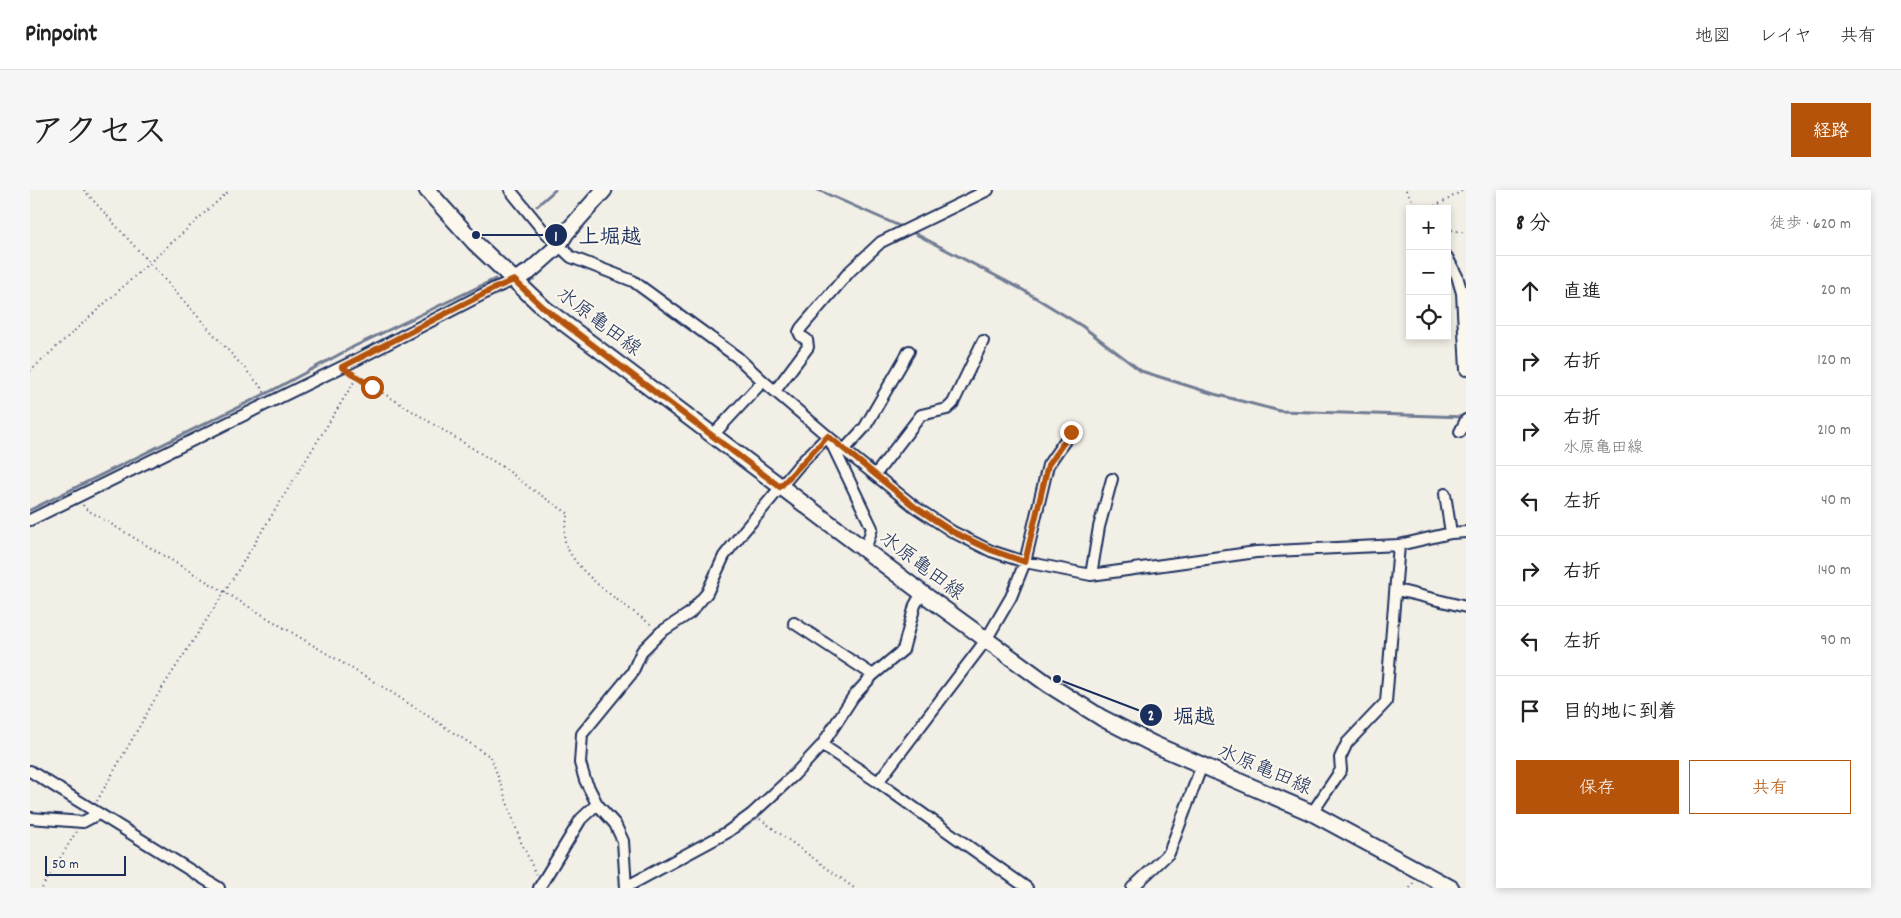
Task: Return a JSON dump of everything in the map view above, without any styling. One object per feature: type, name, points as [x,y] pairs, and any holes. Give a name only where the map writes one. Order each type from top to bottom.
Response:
[{"type":"main road","name":"水原亀田線","points":[[427,190],[474,242],[544,308],[713,434],[780,487],[1049,685],[1102,718],[1153,744],[1312,813],[1451,888]]},
{"type":"main road","points":[[514,280],[529,272],[558,246],[566,233],[604,190]]},
{"type":"street","points":[[510,190],[542,229],[571,257],[633,281],[737,357],[844,450],[915,507],[953,532],[991,550],[1025,562],[1091,575],[1256,552],[1399,545],[1451,533],[1466,532]]},
{"type":"street","points":[[775,391],[808,347],[807,340],[799,332],[801,328],[850,272],[881,242],[988,190]]},
{"type":"street","points":[[1451,265],[1462,293],[1466,370]]},
{"type":"street","points":[[30,520],[342,367],[514,280]]},
{"type":"street","points":[[875,475],[921,414],[947,409],[953,403],[983,341]]},
{"type":"street","points":[[844,450],[865,427],[909,351]]},
{"type":"street","points":[[713,434],[763,381]]},
{"type":"street","points":[[1460,432],[1466,420]]},
{"type":"street","points":[[878,782],[986,640],[1011,598],[1025,562],[1048,465],[1071,432]]},
{"type":"street","points":[[828,436],[780,487],[724,556],[707,593],[690,613],[661,632],[642,651],[632,673],[582,734],[580,763],[585,780],[597,804],[615,824],[624,841],[626,887],[726,833],[752,814],[794,775],[822,745],[852,697],[873,674],[902,650],[914,605],[922,593]]},
{"type":"street","points":[[828,436],[872,528],[868,541],[862,548]]},
{"type":"street","points":[[1091,575],[1099,528],[1112,479]]},
{"type":"street","points":[[1445,494],[1451,533]]},
{"type":"street","points":[[1312,813],[1341,770],[1340,758],[1347,743],[1386,702],[1397,590],[1399,545]]},
{"type":"street","points":[[1397,590],[1466,607]]},
{"type":"street","points":[[794,623],[873,674]]},
{"type":"street","points":[[822,745],[878,782],[1026,888]]},
{"type":"street","points":[[1132,888],[1169,854],[1202,765]]},
{"type":"street","points":[[30,771],[219,888]]},
{"type":"street","points":[[540,885],[581,819],[597,804]]},
{"type":"street","points":[[30,818],[83,822],[95,812]]},
{"type":"path","points":[[84,190],[262,388]]},
{"type":"path","points":[[30,371],[230,190]]},
{"type":"path","points":[[1406,190],[1415,205]]},
{"type":"path","points":[[1436,205],[1463,190]]},
{"type":"path","points":[[1451,230],[1466,233]]},
{"type":"path","points":[[342,367],[506,469],[530,488],[569,514],[564,539],[570,553],[586,574],[661,632]]},
{"type":"path","points":[[95,812],[155,699],[224,593],[357,377]]},
{"type":"path","points":[[78,497],[86,509],[391,692],[491,757],[540,885]]},
{"type":"path","points":[[752,814],[854,888]]},
{"type":"path","points":[[42,888],[83,822]]},
{"type":"waterway","points":[[537,206],[555,190]]},
{"type":"waterway","points":[[818,190],[904,228]]},
{"type":"waterway","points":[[910,231],[1023,290],[1082,326],[1141,371],[1214,394],[1280,411],[1466,417]]},
{"type":"waterway","points":[[30,510],[273,390],[355,346],[495,279]]},
{"type":"place","name":"上堀越","points":[[476,235]]},
{"type":"place","name":"堀越","points":[[1057,679]]},
{"type":"route","points":[[372,387],[342,367],[514,280],[544,308],[713,434],[780,487],[828,436],[915,507],[953,532],[991,550],[1025,562],[1048,465],[1071,432]]}]
